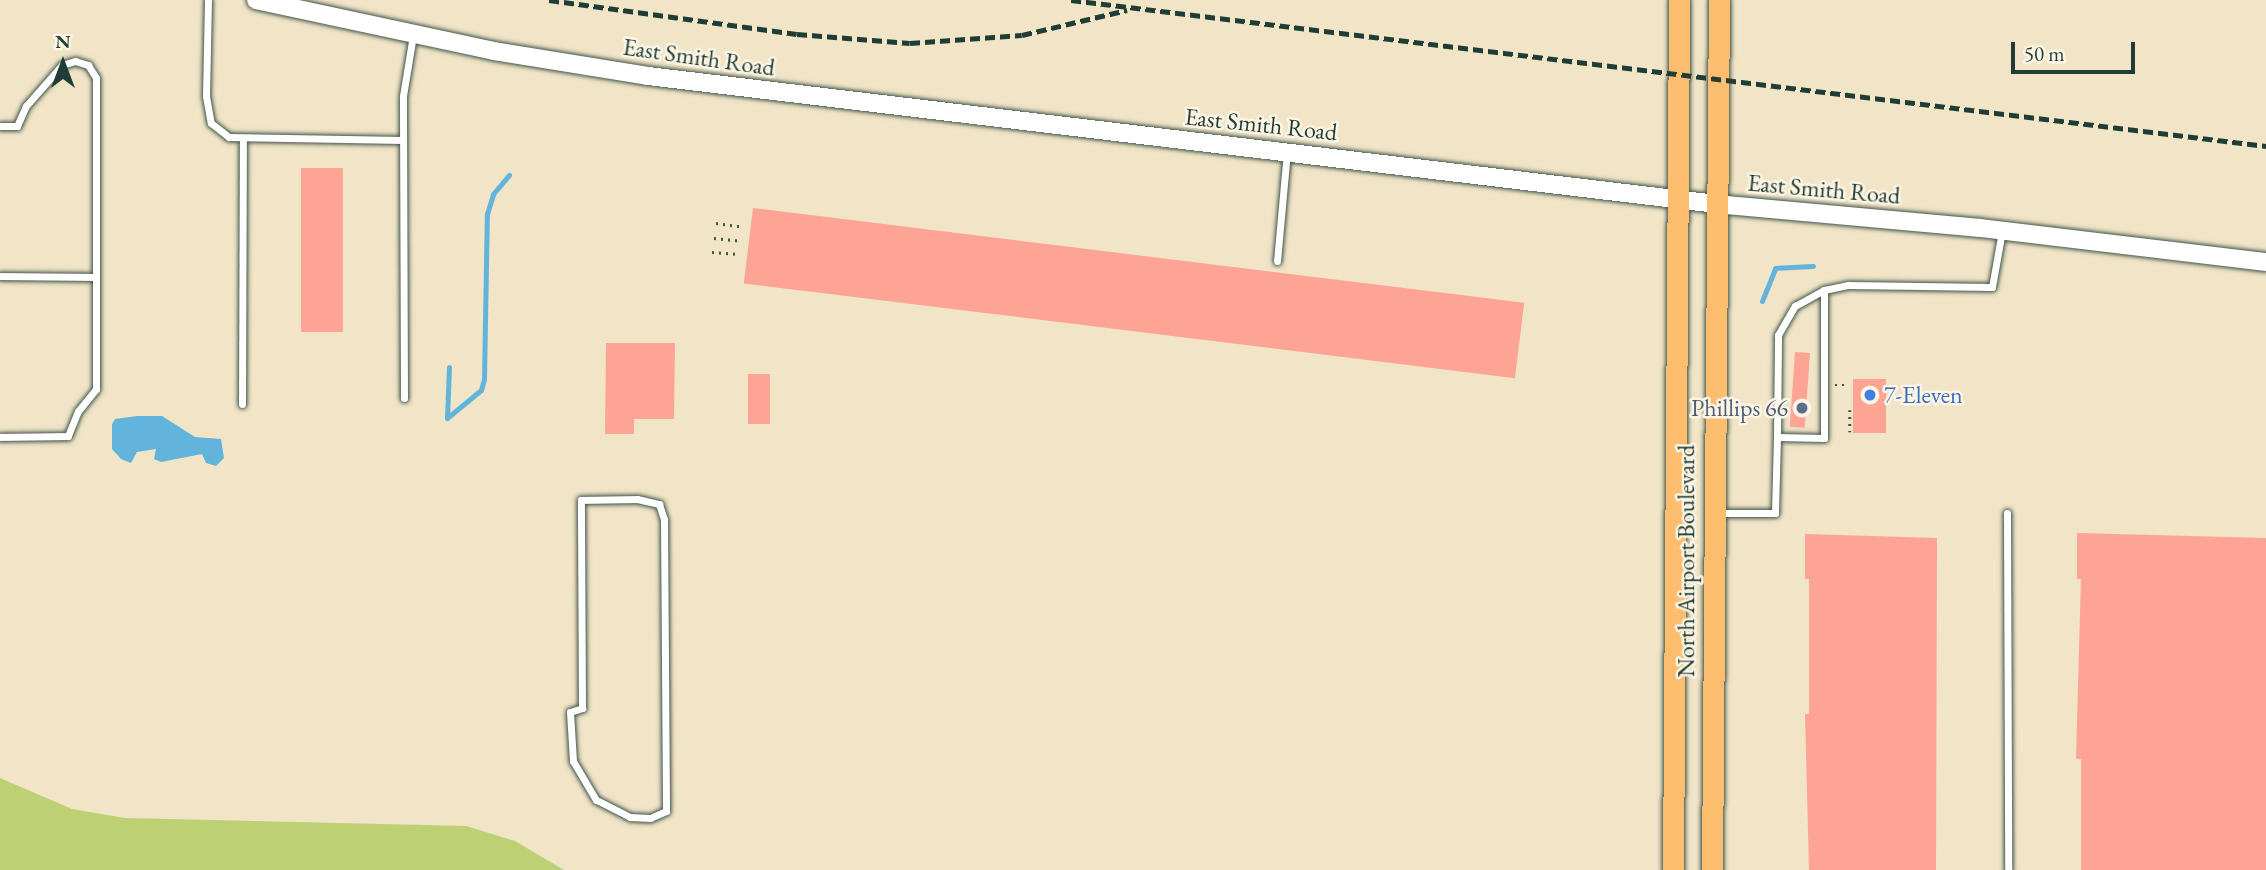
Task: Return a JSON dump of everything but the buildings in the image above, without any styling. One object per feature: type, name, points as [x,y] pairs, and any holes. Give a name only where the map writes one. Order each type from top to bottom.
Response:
[{"type":"main road","name":"North Airport Boulevard","points":[[1673,870],[1679,0]]},
{"type":"main road","name":"North Airport Boulevard","points":[[1712,870],[1712,513],[1719,0]]},
{"type":"street","name":"East Smith Road","points":[[257,0],[413,35],[648,76],[1716,204],[2002,231],[2266,262]]},
{"type":"lane","points":[[208,0],[206,96],[211,123],[229,138],[403,140]]},
{"type":"lane","points":[[404,398],[403,140],[405,62],[413,35]]},
{"type":"lane","points":[[0,127],[17,126],[26,106],[62,65],[75,61],[88,65],[96,78],[96,389],[78,411],[68,436],[0,437]]},
{"type":"lane","points":[[242,404],[243,138]]},
{"type":"lane","points":[[1277,261],[1287,152]]},
{"type":"lane","points":[[1712,513],[1775,513],[1778,335],[1795,306],[1824,290],[1849,285],[1992,287],[2002,231]]},
{"type":"lane","points":[[0,276],[96,277]]},
{"type":"lane","points":[[1777,438],[1824,438],[1824,290]]},
{"type":"lane","points":[[581,500],[659,504],[664,519],[666,811],[650,818],[630,817],[596,800],[573,761],[570,712],[582,708],[581,500]]},
{"type":"lane","points":[[2007,513],[2008,870]]},
{"type":"path","points":[[716,223],[743,227]]},
{"type":"path","points":[[713,238],[741,242]]},
{"type":"path","points":[[712,252],[739,254]]},
{"type":"path","points":[[1850,410],[1850,432]]},
{"type":"green space","points":[[0,778],[72,809],[125,818],[466,826],[515,841],[564,870],[0,870]]},
{"type":"water","points":[[162,416],[195,437],[221,439],[224,458],[216,466],[206,463],[202,454],[161,462],[154,459],[156,449],[137,452],[131,463],[121,459],[112,449],[112,424],[115,419]]},
{"type":"waterway","points":[[449,367],[447,418],[481,390],[484,379],[487,214],[493,194],[509,175]]},
{"type":"waterway","points":[[1762,301],[1775,268],[1813,266]]},
{"type":"railway","points":[[549,0],[797,34],[910,43],[1022,35],[1127,10]]},
{"type":"railway","points":[[1071,0],[2266,146]]},
{"type":"place","name":"7-Eleven","points":[[1870,395]]},
{"type":"place","name":"Phillips 66","points":[[1802,408]]}]
